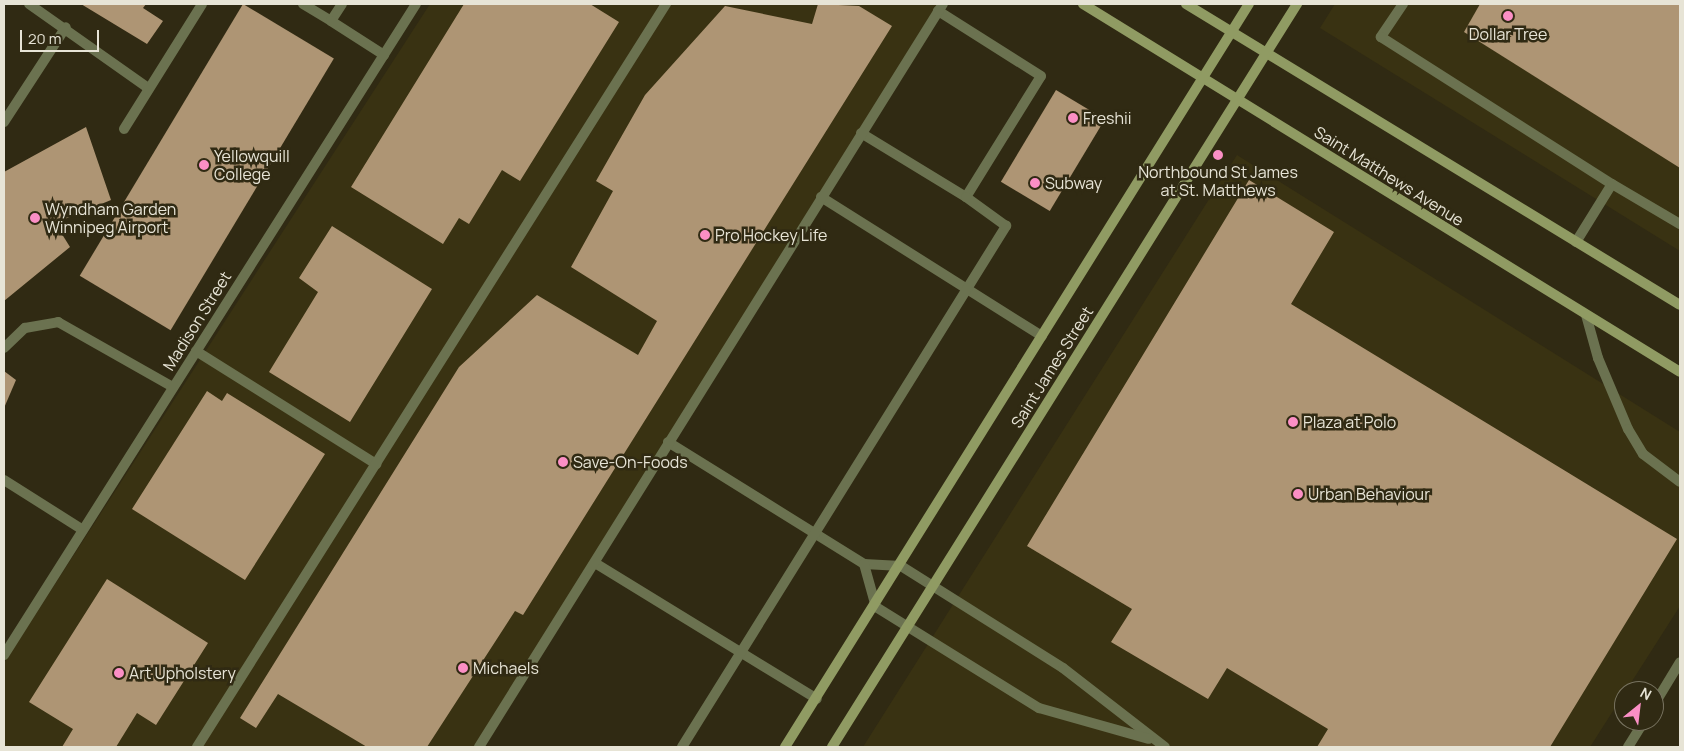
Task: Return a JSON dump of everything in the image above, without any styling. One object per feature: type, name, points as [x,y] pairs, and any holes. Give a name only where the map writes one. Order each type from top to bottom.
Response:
[{"type":"main road","name":"Saint Matthews Avenue","points":[[1083,4],[1204,75],[1680,372]]},
{"type":"main road","points":[[1186,4],[1680,305]]},
{"type":"main road","name":"Saint James Street","points":[[785,747],[876,607],[1249,4]]},
{"type":"main road","name":"Saint James Street","points":[[832,747],[1297,4]]},
{"type":"street","points":[[30,4],[66,27],[148,88]]},
{"type":"street","points":[[124,129],[202,4]]},
{"type":"street","points":[[303,4],[384,54]]},
{"type":"street","points":[[331,21],[342,4]]},
{"type":"street","name":"Madison Street","points":[[4,655],[416,4]]},
{"type":"street","points":[[197,747],[666,4]]},
{"type":"street","points":[[1403,4],[1382,38],[1612,184],[1680,224]]},
{"type":"street","points":[[479,747],[940,7],[1041,76],[966,197]]},
{"type":"street","points":[[4,122],[66,27]]},
{"type":"street","points":[[682,747],[970,290],[1006,226],[966,197],[861,133]]},
{"type":"street","points":[[1576,242],[1612,184]]},
{"type":"street","points":[[820,197],[1042,336]]},
{"type":"street","points":[[1586,315],[1598,358],[1628,429],[1643,454],[1680,482]]},
{"type":"street","points":[[4,348],[25,328],[58,322],[173,387]]},
{"type":"street","points":[[196,351],[376,464]]},
{"type":"street","points":[[668,442],[864,564],[901,566],[1063,668],[1155,741],[1166,747]]},
{"type":"street","points":[[4,480],[82,530]]},
{"type":"street","points":[[595,563],[816,699]]},
{"type":"street","points":[[864,564],[876,607],[1039,708],[1155,741]]},
{"type":"street","points":[[1664,688],[1680,662]]},
{"type":"street","points":[[1628,747],[1638,731]]},
{"type":"shaded area","points":[[430,4],[663,4],[192,747],[4,747],[4,663]]},
{"type":"shaded area","points":[[671,4],[939,4],[478,747],[200,747]]},
{"type":"shaded area","points":[[1335,4],[1680,4],[1680,251],[1320,28]]},
{"type":"shaded area","name":"Plaza at Polo","points":[[1237,155],[1680,432],[1680,606],[1632,681],[1614,681],[1614,709],[1590,747],[863,747]]},
{"type":"building","points":[[81,4],[146,4],[143,8],[163,21],[147,44]]},
{"type":"building","name":"Yellowquill College","points":[[243,4],[334,59],[171,330],[80,276]]},
{"type":"building","points":[[464,4],[590,4],[619,22],[520,181],[502,170],[469,224],[459,218],[443,244],[351,187]]},
{"type":"building","points":[[818,4],[859,6],[892,26],[523,615],[515,611],[427,747],[367,747],[278,694],[256,728],[240,718],[459,367],[537,295],[638,355],[657,321],[571,267],[613,191],[596,181],[645,95],[725,6],[812,24]]},
{"type":"building","points":[[1480,4],[1680,4],[1680,168],[1464,32]]},
{"type":"building","points":[[1056,90],[1105,119],[1050,211],[1001,182]]},
{"type":"building","name":"Wyndham Garden Winnipeg Airport","points":[[86,127],[111,200],[55,223],[70,247],[4,301],[4,172]]},
{"type":"building","name":"Plaza at Polo","points":[[1249,180],[1334,232],[1291,304],[1677,539],[1550,747],[1317,747],[1328,729],[1227,668],[1208,699],[1111,642],[1132,609],[1027,546]]},
{"type":"building","points":[[332,226],[432,289],[350,422],[269,372],[318,292],[299,278]]},
{"type":"building","points":[[4,371],[16,380],[4,408]]},
{"type":"building","points":[[207,391],[222,401],[227,393],[325,454],[245,580],[132,509]]},
{"type":"building","name":"Art Upholstery","points":[[107,579],[208,643],[156,725],[137,713],[116,747],[62,747],[73,729],[29,702]]},
{"type":"place","name":"Dollar Tree","points":[[1508,16]]},
{"type":"place","name":"Freshii","points":[[1073,118]]},
{"type":"place","name":"Northbound St James at St. Matthews","points":[[1218,155]]},
{"type":"place","name":"Yellowquill College","points":[[204,165]]},
{"type":"place","name":"Subway","points":[[1035,183]]},
{"type":"place","name":"Wyndham Garden Winnipeg Airport","points":[[35,218]]},
{"type":"place","name":"Pro Hockey Life","points":[[705,235]]},
{"type":"place","name":"Plaza at Polo","points":[[1293,422]]},
{"type":"place","name":"Save-On-Foods","points":[[563,462]]},
{"type":"place","name":"Urban Behaviour","points":[[1298,494]]},
{"type":"place","name":"Michaels","points":[[463,668]]},
{"type":"place","name":"Art Upholstery","points":[[119,673]]}]
